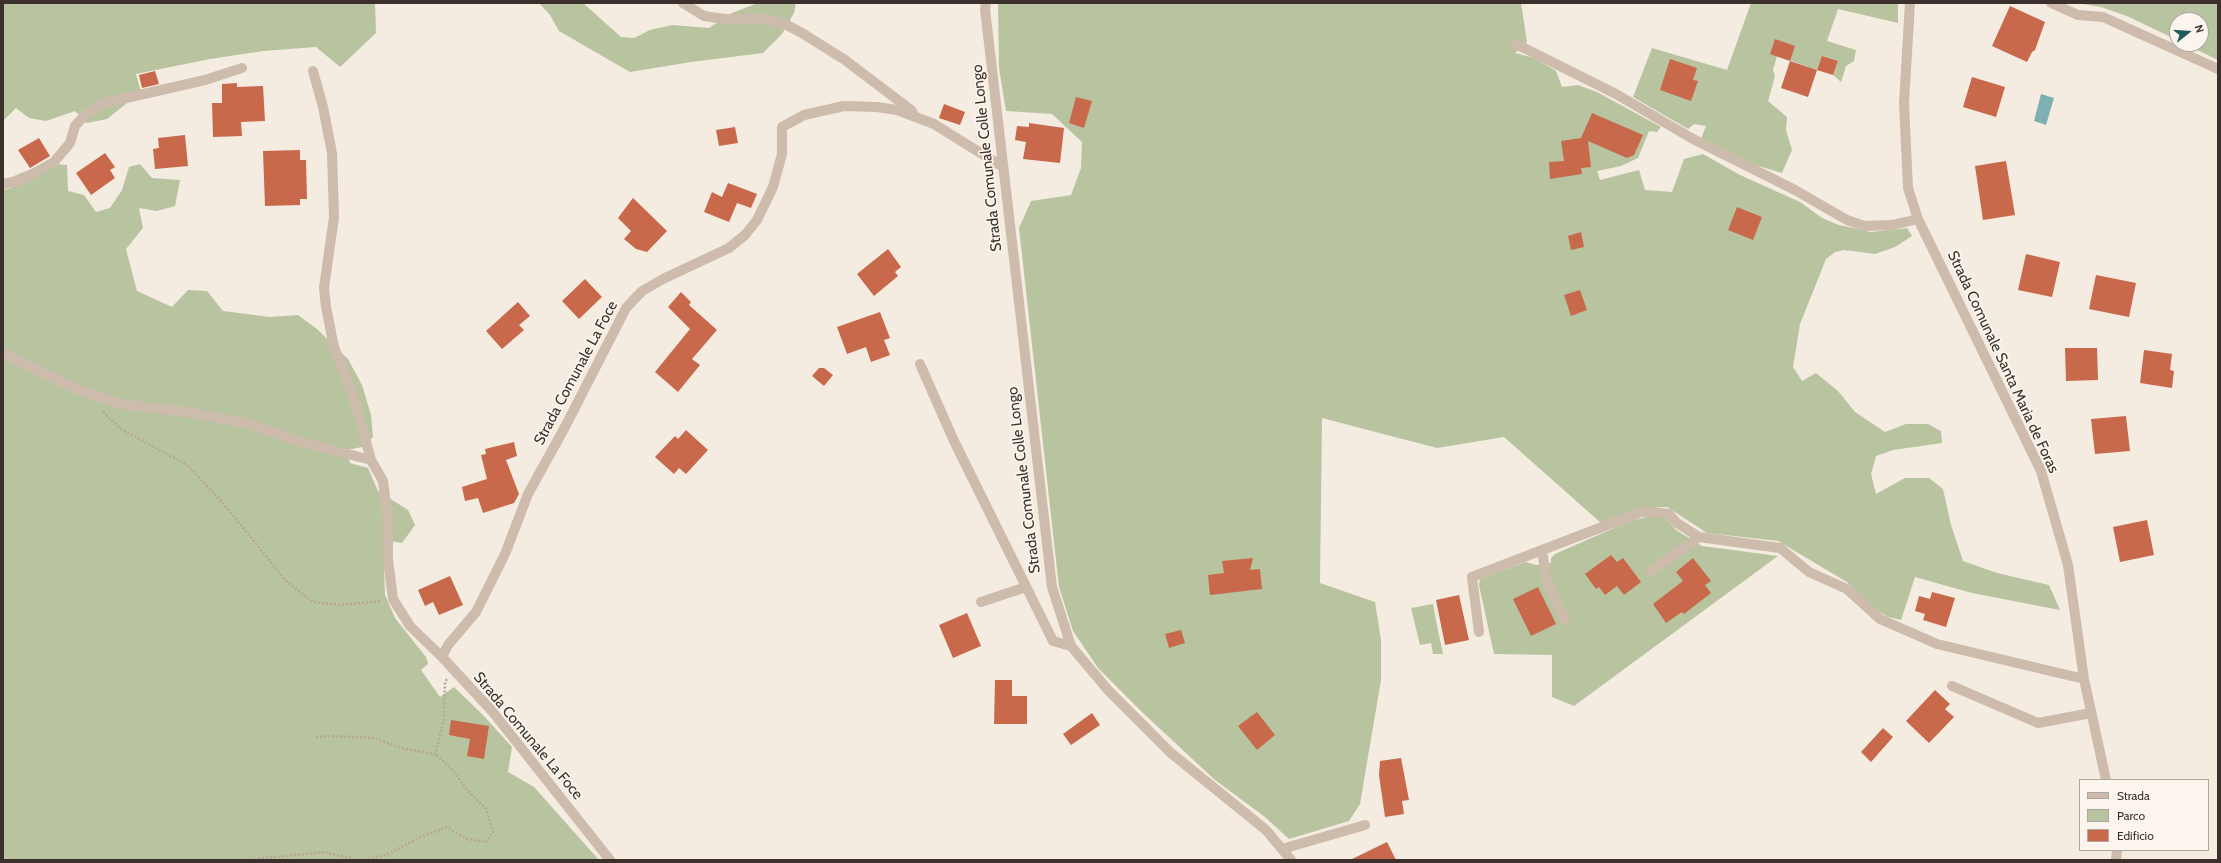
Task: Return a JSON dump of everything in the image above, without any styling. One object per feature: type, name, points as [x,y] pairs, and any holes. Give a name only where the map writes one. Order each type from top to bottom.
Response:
[{"type":"street","points":[[683,3],[704,16],[724,20],[766,19],[802,33],[845,60],[886,90],[910,110],[915,117]]},
{"type":"street","name":"Strada Comunale Colle Longo","points":[[986,3],[985,9],[1052,586],[1071,646],[1108,690],[1171,753],[1266,830],[1291,860]]},
{"type":"street","name":"Strada Comunale Santa Maria de Foras","points":[[1910,3],[1904,103],[1908,188],[1918,219],[2041,471],[2068,565],[2084,679],[2106,779]]},
{"type":"street","points":[[2051,3],[2078,15],[2103,17],[2218,69]]},
{"type":"street","points":[[1516,44],[1616,94],[1693,139],[1795,190],[1847,220],[1864,226],[1892,225],[1918,219]]},
{"type":"street","points":[[3,184],[22,180],[54,162],[70,144],[75,126],[86,114],[104,103],[205,80],[242,68]]},
{"type":"street","points":[[313,71],[323,107],[332,153],[334,217],[324,288],[326,308],[334,347],[354,398],[371,460],[383,481],[388,520],[388,560],[393,600],[410,626],[442,657]]},
{"type":"street","name":"Strada Comunale La Foce","points":[[610,860],[492,711],[453,671],[442,657],[448,645],[476,612],[505,554],[528,494],[565,427],[626,308],[642,291],[665,278],[729,248],[745,235],[757,220],[773,188],[782,154],[782,126],[804,115],[844,106],[877,107],[897,110],[934,124],[1003,167]]},
{"type":"street","points":[[3,353],[78,390],[121,404],[186,412],[246,423],[301,442],[371,460]]},
{"type":"street","points":[[920,364],[954,440],[1054,641],[1071,646]]},
{"type":"street","points":[[1480,632],[1472,577],[1641,512],[1669,514],[1677,523],[1699,537],[1780,548],[1809,572],[1846,589],[1880,619],[1936,644],[2084,679]]},
{"type":"street","points":[[1651,571],[1699,537]]},
{"type":"street","points":[[1542,550],[1547,582],[1565,620]]},
{"type":"street","points":[[981,602],[1026,587]]},
{"type":"street","points":[[1952,686],[2038,723],[2092,713]]},
{"type":"street","points":[[1282,849],[1365,825]]},
{"type":"path","points":[[100,410],[121,429],[187,465],[223,503],[286,582],[313,602],[341,605],[393,600]]},
{"type":"path","points":[[435,754],[444,720],[445,682],[453,671]]},
{"type":"path","points":[[316,737],[331,736],[374,738],[401,748],[435,754],[451,768],[467,790],[486,809],[493,832],[486,842],[467,839],[447,827],[423,836],[386,855],[364,860]]},
{"type":"path","points":[[246,860],[324,852],[358,860]]},
{"type":"green space","points":[[3,3],[375,3],[376,33],[340,67],[316,47],[263,51],[210,59],[136,74],[141,92],[107,119],[87,123],[75,111],[46,121],[29,118],[16,108],[3,121]]},
{"type":"green space","points":[[539,3],[583,3],[621,37],[634,38],[650,30],[672,25],[709,28],[732,13],[758,3],[796,3],[794,13],[782,34],[763,53],[691,62],[630,72],[559,31],[550,15]]},
{"type":"green space","points":[[998,3],[1521,3],[1527,42],[1515,53],[1534,58],[1556,71],[1562,87],[1578,85],[1597,92],[1661,127],[1657,132],[1649,131],[1638,158],[1621,166],[1597,171],[1600,180],[1639,170],[1645,190],[1672,192],[1684,159],[1703,154],[1740,175],[1800,202],[1822,218],[1839,225],[1871,232],[1907,228],[1912,236],[1895,247],[1875,254],[1844,250],[1835,252],[1826,259],[1800,324],[1793,367],[1802,381],[1816,373],[1838,391],[1855,412],[1885,432],[1906,424],[1928,424],[1941,431],[1942,443],[1893,450],[1876,456],[1871,474],[1876,494],[1905,478],[1929,478],[1943,489],[1951,525],[1963,561],[1997,573],[2049,585],[2060,610],[1972,593],[1915,577],[1901,620],[1888,617],[1872,607],[1847,582],[1778,541],[1707,533],[1667,507],[1640,507],[1601,523],[1504,437],[1437,448],[1322,418],[1320,583],[1375,602],[1381,640],[1381,680],[1360,804],[1349,821],[1289,839],[1265,817],[1215,780],[1142,712],[1098,668],[1073,631],[1059,587],[1019,228],[1031,201],[1071,195],[1081,168],[1082,142],[1052,114],[1006,111],[999,68]]},
{"type":"green space","points":[[1751,3],[1898,3],[1898,23],[1838,9],[1827,41],[1856,50],[1854,61],[1846,66],[1841,82],[1833,75],[1838,61],[1822,56],[1817,70],[1777,56],[1773,70],[1775,76],[1768,101],[1787,117],[1786,130],[1792,150],[1782,173],[1749,163],[1701,139],[1706,126],[1694,124],[1688,129],[1633,97],[1652,48],[1727,70]]},
{"type":"green space","points":[[2077,3],[2218,3],[2218,60],[2202,52],[2209,52],[2209,12],[2169,12],[2169,36],[2127,16],[2101,7]]},
{"type":"green space","points":[[46,163],[67,165],[68,191],[84,195],[96,212],[110,208],[122,190],[129,167],[140,164],[152,178],[180,180],[175,206],[157,211],[139,208],[143,228],[126,249],[137,291],[172,307],[188,290],[207,291],[223,311],[270,317],[298,315],[317,329],[348,359],[362,385],[371,415],[373,437],[362,447],[347,450],[350,463],[368,468],[378,491],[408,510],[415,525],[402,543],[383,540],[385,595],[395,618],[426,657],[428,664],[421,670],[440,697],[454,687],[483,715],[512,747],[508,772],[534,787],[599,860],[3,860],[3,190],[11,188],[14,176]]},
{"type":"green space","points":[[1651,516],[1666,518],[1676,530],[1702,546],[1778,556],[1574,706],[1552,697],[1552,655],[1494,654],[1479,585],[1480,579],[1526,562],[1536,565],[1551,563],[1551,558],[1555,554],[1630,521]]},
{"type":"green space","points":[[1433,604],[1443,654],[1433,654],[1431,643],[1420,645],[1411,608]]},
{"type":"water","points":[[2041,94],[2054,98],[2046,125],[2034,121]]},
{"type":"building","points":[[2010,6],[2045,22],[2035,50],[2032,52],[2027,62],[1992,46]]},
{"type":"building","points":[[1775,39],[1795,46],[1790,61],[1770,54]]},
{"type":"building","points":[[1822,56],[1838,61],[1833,75],[1817,70]]},
{"type":"building","points":[[1670,59],[1697,68],[1693,80],[1698,81],[1691,101],[1660,90]]},
{"type":"building","points":[[1790,61],[1817,70],[1808,97],[1781,88]]},
{"type":"building","points":[[155,71],[159,84],[142,88],[139,75]]},
{"type":"building","points":[[1972,77],[2005,87],[1996,117],[1963,107]]},
{"type":"building","points":[[237,83],[237,87],[263,86],[265,121],[241,122],[242,136],[213,137],[212,103],[222,103],[222,84]]},
{"type":"building","points":[[1076,97],[1092,101],[1084,128],[1069,123]]},
{"type":"building","points":[[944,104],[965,112],[960,125],[939,118]]},
{"type":"building","points":[[1592,113],[1643,135],[1634,155],[1627,158],[1588,141],[1591,167],[1581,168],[1582,174],[1550,179],[1549,162],[1564,161],[1561,141],[1581,138]]},
{"type":"building","points":[[1029,123],[1064,128],[1060,163],[1023,159],[1026,142],[1015,140],[1017,126],[1029,127]]},
{"type":"building","points":[[735,127],[738,143],[719,146],[716,130]]},
{"type":"building","points":[[185,135],[188,166],[155,169],[153,149],[159,148],[158,138]]},
{"type":"building","points":[[39,138],[50,156],[30,168],[18,150]]},
{"type":"building","points":[[300,150],[300,160],[306,160],[307,199],[300,199],[300,205],[265,206],[263,151]]},
{"type":"building","points":[[105,153],[115,167],[110,170],[115,178],[91,195],[76,173]]},
{"type":"building","points":[[2006,161],[2015,215],[1983,220],[1975,166]]},
{"type":"building","points":[[728,183],[757,194],[751,208],[737,203],[729,222],[704,212],[712,192],[722,197]]},
{"type":"building","points":[[633,198],[667,231],[647,252],[636,249],[624,239],[631,231],[618,218]]},
{"type":"building","points":[[1737,207],[1762,217],[1753,240],[1728,230]]},
{"type":"building","points":[[1581,232],[1584,247],[1571,250],[1568,236]]},
{"type":"building","points":[[888,249],[901,267],[895,272],[898,276],[874,296],[857,274]]},
{"type":"building","points":[[2026,254],[2060,262],[2052,297],[2018,290]]},
{"type":"building","points":[[2096,275],[2136,283],[2129,317],[2089,309]]},
{"type":"building","points":[[585,279],[602,297],[579,319],[562,301]]},
{"type":"building","points":[[1580,290],[1587,310],[1571,316],[1564,295]]},
{"type":"building","points":[[681,292],[691,302],[689,305],[717,330],[692,359],[700,365],[678,392],[655,372],[690,329],[668,307]]},
{"type":"building","points":[[518,302],[530,316],[519,325],[524,330],[502,349],[486,331]]},
{"type":"building","points":[[880,312],[890,338],[884,340],[890,355],[871,362],[866,347],[847,354],[837,327]]},
{"type":"building","points":[[2065,348],[2097,348],[2098,380],[2066,381]]},
{"type":"building","points":[[2144,350],[2172,354],[2170,370],[2174,371],[2172,388],[2140,383]]},
{"type":"building","points":[[819,368],[824,368],[833,375],[824,386],[812,376]]},
{"type":"building","points":[[2126,416],[2130,451],[2095,454],[2091,419]]},
{"type":"building","points":[[686,430],[708,450],[686,474],[679,468],[674,474],[655,457],[675,436],[678,439]]},
{"type":"building","points":[[514,442],[517,456],[506,460],[519,494],[514,503],[483,513],[478,498],[465,501],[462,487],[487,479],[481,455],[486,454],[485,449]]},
{"type":"building","points":[[2147,520],[2154,555],[2120,562],[2113,527]]},
{"type":"building","points":[[1611,555],[1617,562],[1623,558],[1641,582],[1624,595],[1617,586],[1605,595],[1599,587],[1596,589],[1585,574]]},
{"type":"building","points":[[1253,558],[1250,570],[1260,569],[1262,589],[1210,595],[1208,575],[1224,573],[1222,561]]},
{"type":"building","points":[[1693,558],[1711,581],[1705,585],[1711,593],[1684,614],[1682,612],[1666,623],[1653,604],[1683,581],[1676,572]]},
{"type":"building","points":[[450,576],[463,605],[439,615],[433,602],[425,606],[418,590]]},
{"type":"building","points":[[1538,587],[1556,624],[1531,636],[1513,599]]},
{"type":"building","points":[[1932,592],[1955,598],[1946,627],[1923,620],[1925,614],[1915,611],[1919,596],[1930,599]]},
{"type":"building","points":[[1459,595],[1469,640],[1445,645],[1436,600]]},
{"type":"building","points":[[967,613],[981,646],[953,658],[939,625]]},
{"type":"building","points":[[1181,630],[1185,643],[1169,648],[1165,634]]},
{"type":"building","points":[[995,680],[1012,680],[1012,696],[1027,696],[1027,724],[994,724]]},
{"type":"building","points":[[1935,690],[1950,704],[1945,709],[1954,717],[1929,743],[1906,721]]},
{"type":"building","points":[[1257,712],[1275,735],[1257,750],[1238,726]]},
{"type":"building","points":[[1092,713],[1100,725],[1071,745],[1063,734]]},
{"type":"building","points":[[451,720],[489,726],[484,759],[467,756],[470,739],[449,735]]},
{"type":"building","points":[[1883,728],[1893,737],[1871,762],[1861,752]]},
{"type":"building","points":[[1401,758],[1409,800],[1402,801],[1404,814],[1385,817],[1379,775],[1380,761]]},
{"type":"building","points":[[1387,842],[1396,860],[1350,860]]}]
